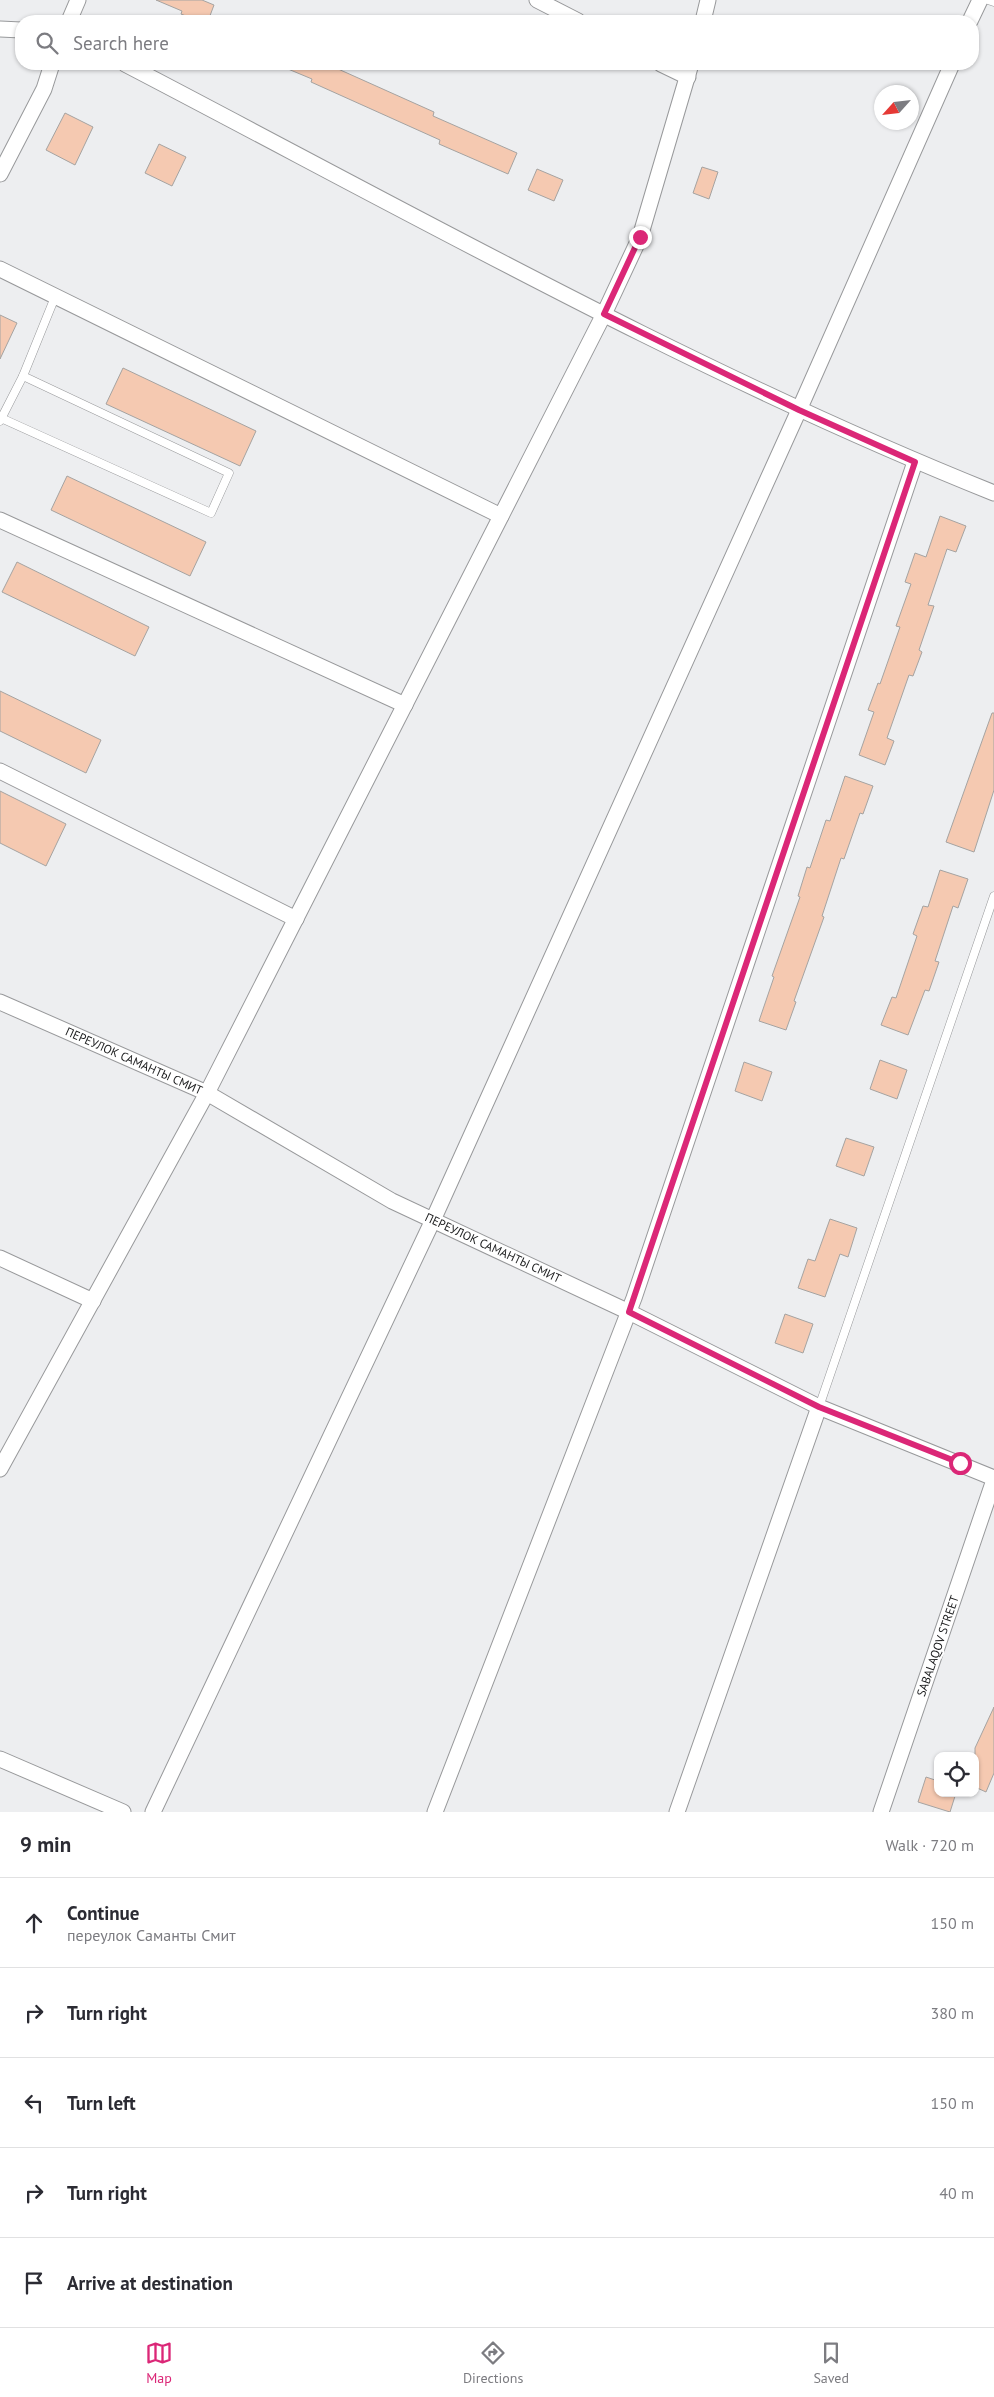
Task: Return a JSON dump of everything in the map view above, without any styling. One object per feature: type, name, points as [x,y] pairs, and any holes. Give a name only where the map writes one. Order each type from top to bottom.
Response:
[{"type":"street","points":[[71,15],[78,0]]},
{"type":"street","points":[[537,0],[566,15]]},
{"type":"street","points":[[704,15],[708,0]]},
{"type":"street","points":[[973,15],[980,0]]},
{"type":"street","points":[[0,29],[15,30]]},
{"type":"street","points":[[0,174],[44,89],[50,70]]},
{"type":"street","points":[[136,70],[604,314],[799,410],[915,462],[994,493]]},
{"type":"street","points":[[0,1469],[207,1093],[604,314],[640,237],[689,70]]},
{"type":"street","points":[[153,1812],[433,1220],[799,410],[949,70]]},
{"type":"street","points":[[0,269],[501,516]]},
{"type":"street","points":[[435,1812],[629,1312],[915,462]]},
{"type":"street","points":[[0,520],[405,705]]},
{"type":"street","points":[[0,771],[296,918]]},
{"type":"street","name":"ПЕРЕУЛОК САМАНТЫ СМИТ","points":[[0,1002],[207,1093],[392,1200],[629,1312],[819,1407],[994,1479]]},
{"type":"street","points":[[0,1258],[93,1301]]},
{"type":"street","points":[[677,1812],[819,1407]]},
{"type":"street","name":"SABALAQOV STREET","points":[[881,1812],[994,1479]]},
{"type":"street","points":[[0,1759],[123,1812]]},
{"type":"lane","points":[[988,0],[994,2]]},
{"type":"lane","points":[[23,376],[229,473],[211,513],[1,420],[23,376],[55,297]]},
{"type":"lane","points":[[819,1407],[994,896]]},
{"type":"building","points":[[156,0],[202,0],[214,5],[210,15],[183,15],[181,14],[182,11]]},
{"type":"building","points":[[290,70],[340,70],[434,112],[433,116],[517,153],[508,174],[439,144],[440,140],[311,82],[312,79]]},
{"type":"building","points":[[65,113],[93,127],[75,165],[46,150]]},
{"type":"building","points":[[159,144],[186,157],[172,186],[145,173]]},
{"type":"building","points":[[702,167],[718,172],[709,199],[693,193]]},
{"type":"building","points":[[537,169],[563,180],[554,201],[528,190]]},
{"type":"building","points":[[0,315],[17,323],[0,359]]},
{"type":"building","points":[[123,368],[256,431],[240,466],[106,404]]},
{"type":"building","points":[[67,476],[206,542],[190,576],[51,510]]},
{"type":"building","points":[[940,516],[966,526],[956,552],[947,549],[928,605],[934,606],[919,650],[922,652],[913,676],[909,675],[887,738],[894,741],[885,765],[859,755],[874,712],[868,710],[878,683],[880,684],[900,627],[896,626],[911,584],[905,582],[915,553],[926,557]]},
{"type":"building","points":[[17,562],[149,627],[135,656],[2,592]]},
{"type":"building","points":[[0,691],[101,740],[86,773],[0,731]]},
{"type":"building","points":[[992,713],[994,713],[994,790],[974,852],[946,842]]},
{"type":"building","points":[[845,776],[873,786],[863,814],[860,813],[844,859],[841,858],[822,916],[824,917],[794,1001],[796,1002],[786,1030],[759,1021],[774,977],[772,976],[800,897],[798,896],[807,867],[810,868],[826,820],[830,821]]},
{"type":"building","points":[[0,791],[66,824],[46,866],[0,843]]},
{"type":"building","points":[[940,870],[968,879],[958,908],[953,906],[935,961],[939,962],[929,991],[925,990],[908,1035],[881,1025],[892,997],[896,998],[917,936],[913,934],[923,906],[928,907]]},
{"type":"building","points":[[880,1060],[907,1070],[897,1099],[870,1089]]},
{"type":"building","points":[[744,1062],[772,1072],[762,1101],[735,1091]]},
{"type":"building","points":[[846,1138],[874,1147],[864,1176],[836,1166]]},
{"type":"building","points":[[830,1219],[857,1228],[848,1257],[840,1254],[825,1297],[798,1288],[808,1259],[815,1261]]},
{"type":"building","points":[[785,1314],[813,1324],[803,1353],[775,1343]]},
{"type":"building","points":[[994,1707],[994,1773],[986,1792],[979,1789],[979,1752],[975,1752],[975,1748]]},
{"type":"building","points":[[926,1777],[934,1780],[934,1797],[955,1797],[950,1812],[918,1802]]},
{"type":"route","points":[[640,237],[604,314],[799,410],[915,462],[629,1312],[819,1407],[960,1463]]}]
